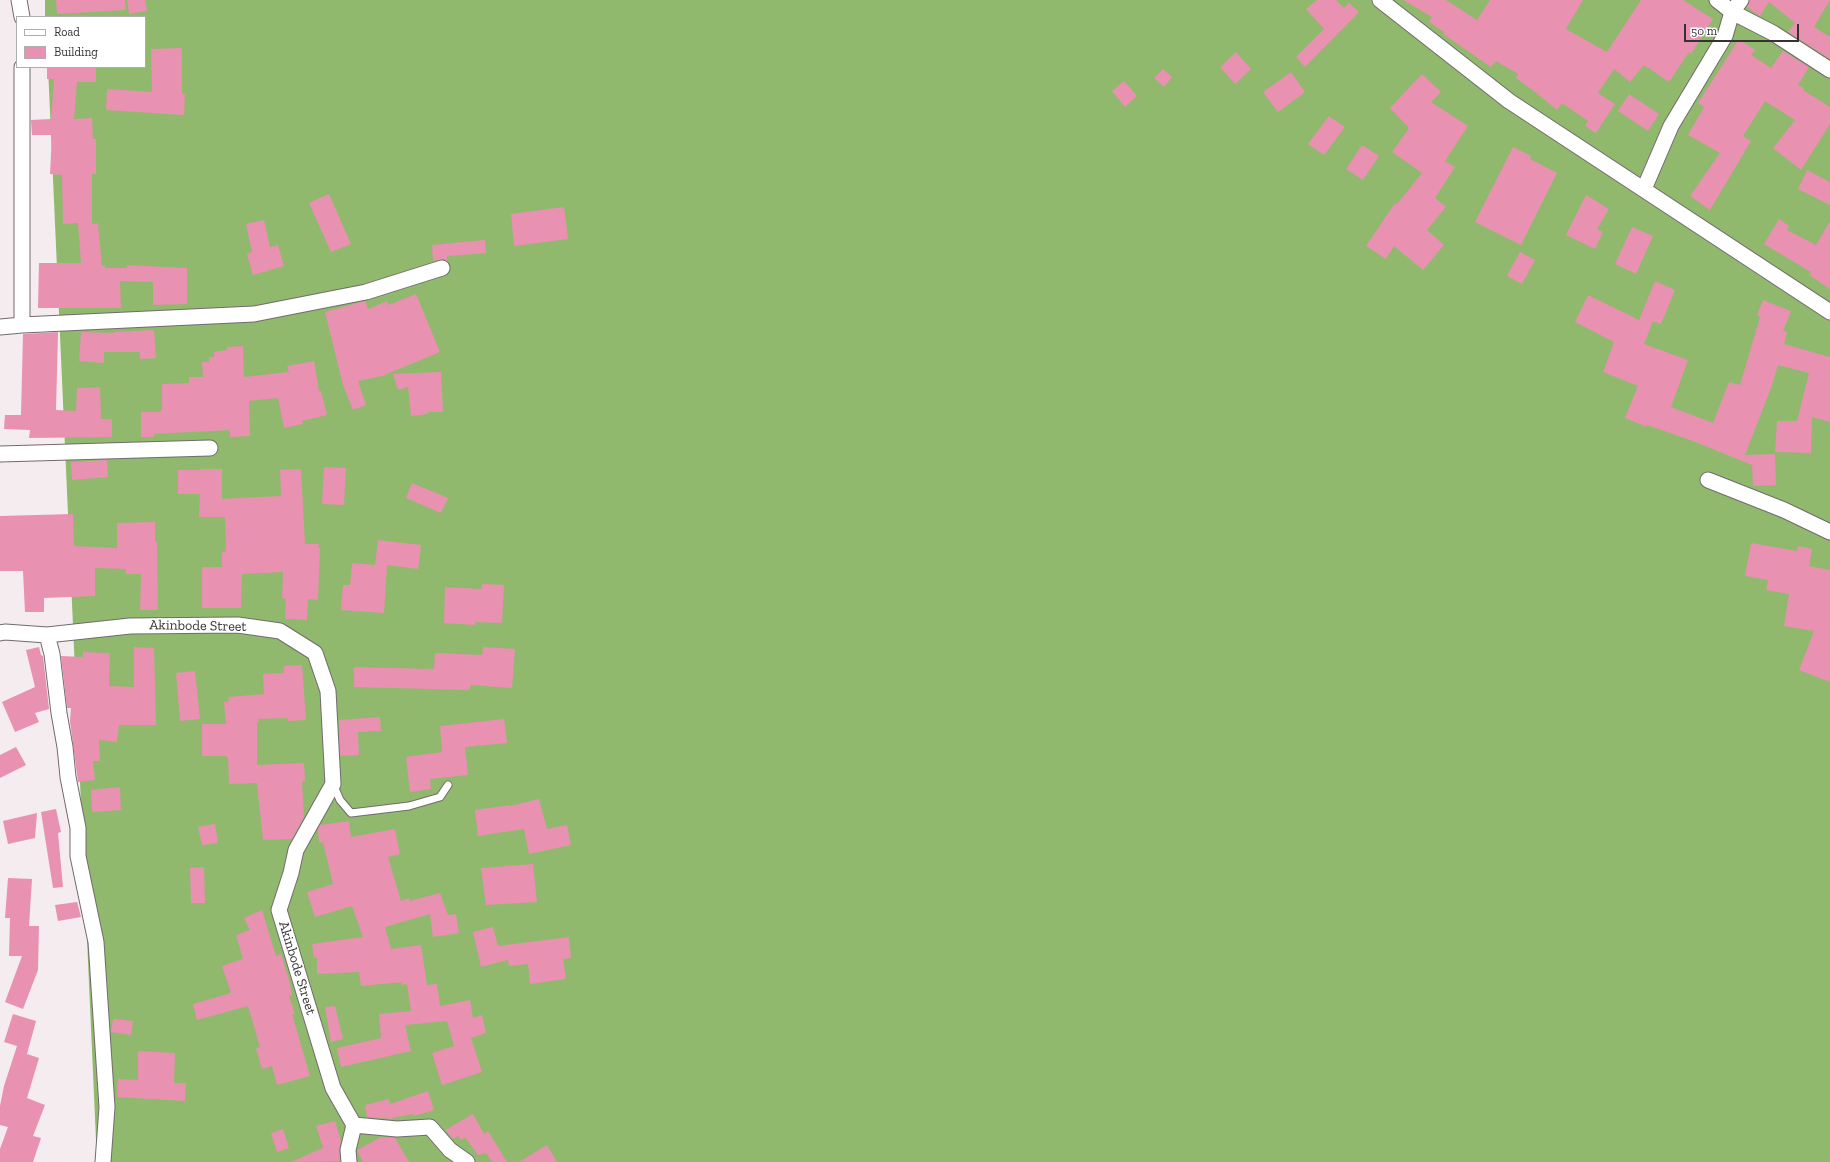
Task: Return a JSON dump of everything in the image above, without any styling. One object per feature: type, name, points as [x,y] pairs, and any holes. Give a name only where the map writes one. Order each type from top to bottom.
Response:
[{"type":"street","points":[[19,0],[22,16]]},
{"type":"street","points":[[1380,0],[1509,101],[1830,312]]},
{"type":"street","points":[[1717,0],[1732,12],[1773,33],[1830,70]]},
{"type":"street","points":[[1644,189],[1670,126],[1725,36],[1732,12],[1741,0]]},
{"type":"street","points":[[22,68],[22,325]]},
{"type":"street","points":[[0,326],[254,314],[366,292],[442,268]]},
{"type":"street","points":[[0,454],[210,448]]},
{"type":"street","points":[[1708,480],[1784,510],[1830,532]]},
{"type":"street","name":"Akinbode Street","points":[[0,633],[5,632],[47,635],[130,626],[238,625],[280,631],[315,653],[328,691],[333,784],[296,850],[291,873],[279,910],[333,1088],[354,1125]]},
{"type":"street","points":[[47,635],[52,654],[68,777],[77,821],[78,856],[96,942],[107,1107],[103,1162]]},
{"type":"street","points":[[349,1162],[348,1150],[354,1125],[397,1129],[430,1127],[450,1150],[468,1162]]},
{"type":"lane","points":[[333,784],[340,800],[351,813],[409,806],[440,797],[448,785]]},
{"type":"green space","points":[[45,0],[1830,0],[1830,1162],[97,1162],[48,68],[146,68],[146,16],[45,16]]},
{"type":"building","points":[[56,0],[125,0],[126,10],[57,14]]},
{"type":"building","points":[[127,0],[145,0],[147,11],[129,14]]},
{"type":"building","points":[[1317,0],[1336,0],[1344,8],[1349,3],[1359,12],[1305,67],[1296,57],[1324,29],[1306,9]]},
{"type":"building","points":[[1403,0],[1446,0],[1477,20],[1490,0],[1583,0],[1566,29],[1607,52],[1641,0],[1683,0],[1713,19],[1691,54],[1689,52],[1669,82],[1644,65],[1630,82],[1614,69],[1598,93],[1615,104],[1596,133],[1585,126],[1588,121],[1562,103],[1557,110],[1516,78],[1518,74],[1496,61],[1491,67],[1443,34],[1444,32],[1429,22],[1432,17]]},
{"type":"building","points":[[1750,0],[1830,0],[1814,27],[1830,37],[1830,59],[1788,32],[1795,23],[1769,2],[1760,16],[1747,7]]},
{"type":"building","points":[[1739,39],[1755,50],[1751,55],[1771,68],[1783,51],[1809,67],[1798,85],[1804,88],[1803,90],[1830,107],[1830,124],[1801,170],[1773,148],[1795,120],[1765,101],[1743,136],[1751,141],[1710,210],[1690,196],[1720,153],[1688,135],[1704,107],[1698,103]]},
{"type":"building","points":[[182,48],[182,94],[185,94],[184,115],[106,110],[107,89],[152,92],[151,49]]},
{"type":"building","points":[[1236,52],[1251,69],[1235,84],[1220,67]]},
{"type":"building","points":[[47,68],[96,68],[96,82],[77,82],[74,119],[92,118],[93,139],[96,139],[96,174],[92,174],[92,224],[98,223],[102,266],[105,265],[105,268],[127,268],[127,265],[187,268],[187,304],[153,305],[153,282],[120,281],[121,308],[38,308],[39,263],[81,263],[78,223],[63,224],[62,175],[50,174],[52,135],[32,135],[31,120],[51,119],[54,79],[47,79]]},
{"type":"building","points":[[1163,69],[1172,77],[1164,87],[1154,78]]},
{"type":"building","points":[[1291,72],[1305,92],[1278,112],[1263,92]]},
{"type":"building","points":[[1422,74],[1441,92],[1431,102],[1468,126],[1445,161],[1455,167],[1435,198],[1446,207],[1427,230],[1444,245],[1423,270],[1394,246],[1386,259],[1366,246],[1395,203],[1397,204],[1422,173],[1392,152],[1409,128],[1390,108]]},
{"type":"building","points":[[1124,81],[1137,96],[1125,107],[1112,91]]},
{"type":"building","points":[[1629,94],[1659,114],[1648,131],[1618,111]]},
{"type":"building","points":[[1329,116],[1345,127],[1324,155],[1308,144]]},
{"type":"building","points":[[1362,145],[1379,156],[1363,180],[1346,169]]},
{"type":"building","points":[[1513,147],[1531,156],[1530,159],[1557,173],[1521,245],[1475,222]]},
{"type":"building","points":[[1807,170],[1830,182],[1830,205],[1798,189]]},
{"type":"building","points":[[329,194],[351,244],[331,252],[309,203]]},
{"type":"building","points":[[1586,195],[1609,209],[1597,229],[1603,232],[1595,249],[1566,235]]},
{"type":"building","points":[[564,207],[568,239],[514,246],[511,214]]},
{"type":"building","points":[[1779,219],[1789,226],[1787,230],[1816,245],[1830,221],[1830,289],[1809,275],[1811,272],[1764,244]]},
{"type":"building","points":[[264,220],[270,247],[278,245],[284,266],[253,275],[247,254],[252,252],[246,224]]},
{"type":"building","points":[[1632,227],[1653,236],[1636,274],[1615,264]]},
{"type":"building","points":[[485,240],[486,253],[447,256],[447,261],[444,259],[433,261],[432,245]]},
{"type":"building","points":[[1520,252],[1535,260],[1522,284],[1507,276]]},
{"type":"building","points":[[1655,281],[1675,290],[1661,324],[1653,321],[1644,344],[1688,360],[1671,407],[1713,423],[1729,382],[1740,385],[1760,317],[1757,315],[1763,300],[1791,311],[1783,331],[1787,332],[1784,344],[1830,357],[1830,422],[1812,417],[1811,453],[1775,452],[1777,421],[1797,421],[1809,373],[1778,365],[1771,388],[1745,455],[1775,454],[1776,485],[1753,486],[1752,465],[1693,441],[1647,425],[1647,427],[1625,418],[1638,386],[1603,372],[1614,342],[1575,322],[1588,295],[1639,320]]},
{"type":"building","points":[[416,294],[440,352],[382,376],[358,381],[366,405],[353,410],[343,385],[325,312],[365,301],[368,309],[387,301],[388,305]]},
{"type":"building","points":[[154,330],[156,358],[140,359],[140,352],[104,352],[104,363],[79,361],[81,332],[114,333]]},
{"type":"building","points":[[58,332],[56,410],[76,411],[77,388],[100,387],[101,419],[112,419],[112,437],[29,438],[30,430],[4,429],[5,415],[21,415],[23,334]]},
{"type":"building","points":[[243,346],[244,377],[289,372],[287,366],[314,361],[319,391],[321,391],[327,415],[302,421],[303,424],[284,428],[278,398],[249,401],[250,436],[230,437],[230,430],[154,434],[154,437],[141,437],[141,412],[159,412],[162,410],[162,384],[189,383],[189,377],[203,377],[202,362],[209,362],[209,357],[214,357],[214,352],[227,350],[227,347]]},
{"type":"building","points":[[441,372],[443,412],[428,412],[428,414],[411,416],[408,387],[398,390],[393,374]]},
{"type":"building","points":[[107,460],[108,477],[72,480],[71,462]]},
{"type":"building","points":[[324,467],[346,468],[344,505],[322,504]]},
{"type":"building","points":[[222,469],[222,499],[281,496],[280,470],[301,469],[305,544],[319,544],[318,548],[320,548],[318,600],[308,599],[307,620],[285,619],[286,599],[282,598],[283,572],[242,574],[241,608],[202,608],[202,567],[222,567],[222,552],[226,552],[225,517],[199,517],[200,494],[178,494],[178,470]]},
{"type":"building","points":[[412,483],[448,498],[441,513],[406,498]]},
{"type":"building","points":[[73,514],[74,546],[117,548],[117,523],[155,522],[155,542],[157,542],[158,610],[140,610],[141,574],[126,574],[126,569],[95,568],[95,596],[44,598],[44,612],[25,612],[23,571],[0,571],[0,516]]},
{"type":"building","points":[[378,540],[421,545],[418,569],[387,565],[384,613],[341,610],[343,585],[350,585],[352,563],[375,565]]},
{"type":"building","points":[[1751,543],[1797,551],[1798,546],[1812,549],[1809,566],[1830,570],[1830,682],[1799,670],[1814,631],[1784,626],[1789,594],[1766,590],[1768,580],[1745,576]]},
{"type":"building","points":[[482,584],[504,585],[502,623],[475,622],[475,625],[444,623],[445,587],[482,589]]},
{"type":"building","points":[[39,647],[41,655],[43,656],[49,709],[35,713],[39,722],[15,732],[2,702],[35,687],[26,650]]},
{"type":"building","points":[[134,647],[154,648],[156,725],[119,725],[117,742],[99,740],[100,761],[93,761],[95,780],[78,782],[70,721],[71,708],[67,708],[61,656],[83,657],[83,652],[110,653],[109,686],[134,687]]},
{"type":"building","points":[[483,647],[515,649],[512,688],[470,685],[470,690],[354,687],[354,667],[434,669],[435,653],[482,655]]},
{"type":"building","points":[[302,665],[306,720],[288,721],[288,718],[258,719],[257,765],[304,763],[305,781],[302,781],[304,817],[292,839],[263,840],[257,783],[229,784],[228,758],[226,756],[202,756],[202,724],[226,724],[224,702],[229,701],[228,697],[264,694],[263,674],[284,673],[284,666]]},
{"type":"building","points":[[195,671],[200,719],[180,721],[176,673]]},
{"type":"building","points":[[380,717],[381,731],[358,732],[359,755],[340,756],[339,720]]},
{"type":"building","points":[[504,719],[507,743],[465,747],[468,775],[430,779],[431,789],[410,792],[406,757],[442,752],[440,726]]},
{"type":"building","points":[[16,747],[26,765],[0,778],[0,755]]},
{"type":"building","points":[[120,787],[121,810],[92,812],[91,790]]},
{"type":"building","points":[[539,799],[547,829],[567,825],[571,845],[529,854],[524,829],[478,836],[475,810],[510,806]]},
{"type":"building","points":[[56,809],[61,832],[58,833],[63,887],[53,888],[41,812]]},
{"type":"building","points":[[37,813],[35,838],[8,844],[3,821]]},
{"type":"building","points":[[349,821],[351,837],[395,829],[400,854],[388,857],[401,901],[409,898],[410,901],[440,893],[448,915],[456,914],[459,933],[433,937],[430,914],[385,927],[391,949],[421,945],[427,985],[437,984],[440,1006],[470,1000],[473,1018],[482,1015],[486,1033],[471,1038],[482,1072],[442,1085],[432,1053],[454,1046],[447,1021],[405,1025],[411,1051],[341,1067],[337,1048],[381,1038],[379,1014],[411,1011],[407,984],[402,985],[402,982],[361,986],[359,972],[317,974],[317,958],[314,958],[312,944],[363,937],[352,906],[315,917],[307,892],[333,884],[323,842],[319,843],[318,829],[320,825]]},
{"type":"building","points":[[215,824],[218,843],[202,845],[198,827]]},
{"type":"building","points":[[533,864],[537,902],[486,905],[481,868]]},
{"type":"building","points":[[204,867],[205,903],[191,903],[190,868]]},
{"type":"building","points":[[8,878],[32,879],[29,926],[39,926],[38,970],[23,1009],[5,1002],[22,956],[9,956],[10,918],[5,918]]},
{"type":"building","points":[[77,902],[81,917],[58,921],[55,905]]},
{"type":"building","points":[[262,910],[276,956],[281,954],[289,980],[292,995],[289,996],[295,1014],[292,1014],[310,1076],[277,1085],[272,1066],[262,1069],[256,1048],[260,1047],[248,1006],[197,1020],[193,1004],[231,993],[222,966],[243,959],[236,935],[250,930],[244,918]]},
{"type":"building","points":[[493,927],[498,946],[569,937],[571,958],[563,959],[566,979],[530,984],[528,964],[509,966],[508,960],[481,967],[473,932]]},
{"type":"building","points":[[335,1006],[343,1039],[331,1042],[325,1007]]},
{"type":"building","points":[[13,1014],[36,1021],[27,1054],[39,1058],[27,1098],[45,1105],[33,1136],[41,1138],[33,1162],[0,1162],[0,1149],[8,1127],[0,1125],[0,1106],[4,1086],[17,1046],[4,1042]]},
{"type":"building","points":[[113,1019],[133,1021],[131,1035],[111,1032]]},
{"type":"building","points":[[138,1051],[175,1053],[174,1083],[186,1083],[185,1101],[117,1097],[118,1079],[138,1080]]},
{"type":"building","points":[[428,1091],[434,1110],[414,1116],[413,1114],[392,1119],[367,1117],[365,1105],[389,1099],[390,1104]]},
{"type":"building","points":[[473,1114],[484,1134],[488,1131],[507,1162],[492,1162],[486,1153],[478,1155],[465,1137],[461,1140],[458,1136],[453,1139],[445,1130]]},
{"type":"building","points":[[335,1121],[341,1141],[339,1151],[340,1161],[291,1162],[323,1148],[316,1126]]},
{"type":"building","points":[[283,1129],[289,1148],[277,1152],[271,1133]]},
{"type":"building","points":[[381,1137],[395,1138],[409,1162],[363,1162],[357,1150]]},
{"type":"building","points":[[547,1145],[557,1162],[519,1162]]}]
